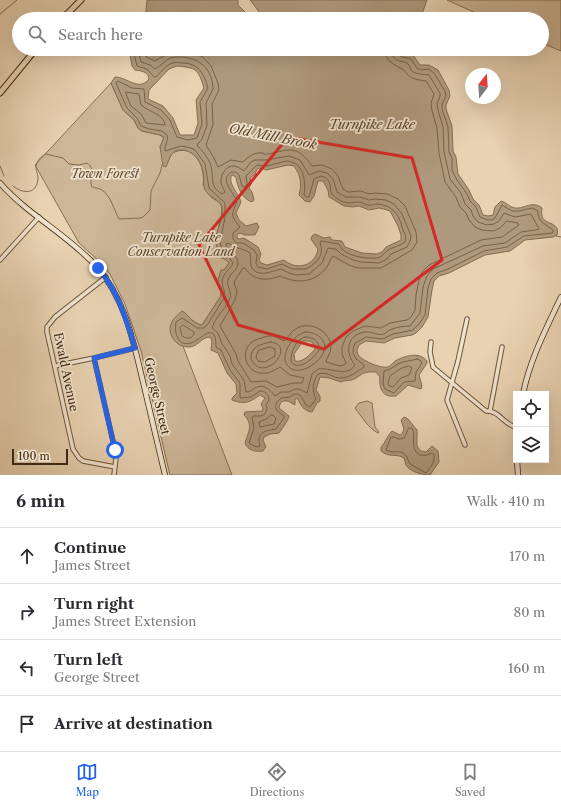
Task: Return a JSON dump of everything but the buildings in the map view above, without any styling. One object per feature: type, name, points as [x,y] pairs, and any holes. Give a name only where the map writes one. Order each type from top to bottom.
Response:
[{"type":"main road","points":[[69,12],[81,0]]},
{"type":"main road","points":[[0,93],[30,56]]},
{"type":"street","name":"George Street","points":[[0,183],[5,189],[75,245],[106,277],[121,306],[135,348],[165,475]]},
{"type":"street","points":[[0,260],[39,217]]},
{"type":"street","name":"Ewald Avenue","points":[[106,277],[55,317],[47,327],[47,332],[73,449],[83,461],[115,467]]},
{"type":"street","points":[[524,391],[532,359],[561,297]]},
{"type":"street","points":[[465,445],[446,400],[458,361],[467,319]]},
{"type":"street","points":[[431,342],[430,352],[433,368],[486,411],[493,411],[513,426]]},
{"type":"street","points":[[490,411],[502,347]]},
{"type":"street","points":[[55,366],[135,348]]},
{"type":"street","points":[[94,358],[115,450],[114,475]]},
{"type":"street","points":[[517,463],[518,475]]},
{"type":"highlighted area","points":[[288,137],[412,158],[442,260],[324,349],[238,325],[199,245]]},
{"type":"green space","points":[[447,0],[561,0],[561,51],[549,46],[549,12],[474,12]]},
{"type":"green space","name":"Town Forest","points":[[111,83],[123,110],[134,120],[138,128],[142,131],[160,135],[164,138],[160,147],[167,164],[171,154],[179,151],[191,153],[196,157],[202,170],[203,185],[212,198],[219,202],[222,207],[216,237],[225,259],[229,263],[224,270],[221,270],[219,278],[218,283],[221,296],[202,325],[196,323],[181,312],[175,321],[172,331],[175,340],[183,346],[232,475],[170,475],[141,351],[125,304],[110,274],[100,262],[79,243],[35,165]]},
{"type":"green space","points":[[367,401],[372,403],[375,427],[379,432],[378,433],[368,425],[355,408],[359,403]]},
{"type":"water","points":[[147,0],[238,0],[238,5],[245,12],[146,12]]},
{"type":"water","points":[[250,0],[427,0],[423,12],[259,12]]},
{"type":"water","name":"Turnpike Lake","points":[[130,56],[414,56],[420,65],[429,65],[438,70],[449,90],[450,96],[446,109],[452,126],[453,151],[456,157],[458,174],[469,190],[473,199],[479,205],[483,215],[493,215],[495,207],[501,201],[515,208],[535,205],[542,208],[543,218],[556,227],[558,231],[557,235],[553,237],[525,240],[510,251],[485,255],[449,273],[439,276],[434,281],[428,317],[416,333],[395,338],[384,343],[366,341],[359,345],[357,350],[361,358],[382,367],[388,367],[395,361],[407,356],[416,355],[424,358],[427,363],[419,375],[422,386],[421,389],[408,385],[396,396],[387,395],[382,391],[380,377],[376,372],[366,372],[355,379],[341,382],[320,377],[316,390],[320,396],[320,401],[317,403],[312,412],[304,409],[297,398],[295,399],[295,405],[288,401],[283,401],[279,408],[289,416],[285,424],[279,433],[270,434],[264,437],[263,440],[266,447],[263,451],[252,450],[246,446],[245,443],[250,425],[244,415],[245,412],[262,411],[263,409],[261,404],[265,398],[260,395],[247,402],[232,400],[237,393],[236,384],[227,373],[218,353],[211,350],[212,341],[210,337],[207,337],[194,346],[188,347],[175,342],[171,334],[170,329],[173,320],[182,311],[194,322],[202,325],[221,296],[218,283],[219,278],[221,270],[224,270],[229,263],[225,259],[221,258],[216,243],[222,216],[222,207],[219,202],[205,190],[201,164],[196,156],[189,151],[176,151],[170,157],[166,167],[163,166],[160,147],[164,137],[142,131],[138,128],[134,120],[123,110],[111,83],[115,77],[137,84],[145,83],[149,79],[146,73],[135,70],[132,66]],"holes":[[[177,66],[189,68],[198,73],[204,88],[196,100],[198,123],[194,135],[180,135],[173,118],[163,106],[148,99],[149,90],[169,69]],[[288,165],[294,166],[298,173],[300,180],[299,195],[305,201],[310,202],[314,196],[318,181],[323,181],[328,190],[329,197],[344,206],[359,206],[369,210],[379,208],[390,211],[398,226],[401,240],[386,247],[382,252],[377,254],[362,253],[345,247],[342,241],[332,240],[330,237],[324,238],[315,234],[311,239],[318,249],[316,255],[309,263],[300,266],[284,260],[267,265],[261,263],[259,260],[261,254],[258,247],[244,238],[237,238],[237,235],[240,233],[245,235],[255,235],[259,227],[257,223],[246,226],[239,220],[236,213],[241,202],[232,184],[231,178],[232,175],[236,177],[241,192],[245,198],[252,202],[254,200],[252,192],[249,188],[251,184],[250,178],[255,174],[257,169],[260,168],[266,170]],[[303,341],[313,343],[315,349],[303,360],[295,361],[294,354]]]},
{"type":"water","points":[[404,417],[408,419],[417,430],[417,444],[419,449],[426,452],[432,446],[438,451],[439,462],[430,475],[420,474],[414,471],[406,465],[404,458],[386,454],[381,451],[381,447],[392,431],[400,435],[402,434],[404,429],[401,420]]},
{"type":"waterway","name":"Old Mill Brook","points":[[0,14],[17,0]]},
{"type":"waterway","name":"Old Mill Brook","points":[[13,186],[21,191],[29,191],[35,188],[38,178],[36,165],[39,159],[46,154],[63,158],[69,164],[79,165],[87,163],[92,171],[92,187],[101,189],[105,193],[110,199],[119,219],[140,218],[150,210],[151,191],[160,173],[162,165]]},
{"type":"waterway","name":"Old Mill Brook","points":[[0,166],[4,176]]},
{"type":"waterway","name":"Old Mill Brook","points":[[556,236],[561,237]]},
{"type":"route","points":[[98,268],[114,290],[127,320],[135,348],[94,358],[115,450]]},
{"type":"park label","name":"Turnpike Lake Conservation Land","points":[[181,245]]}]
